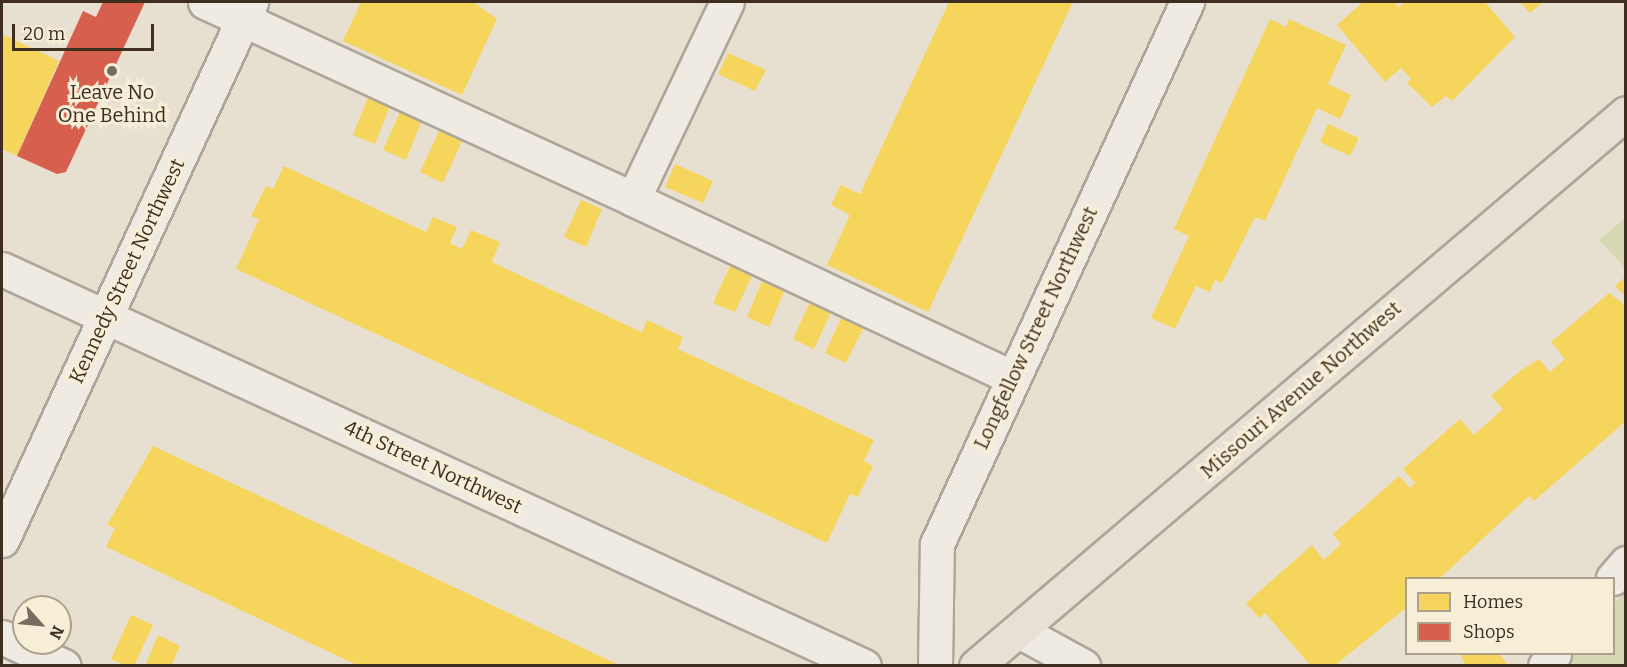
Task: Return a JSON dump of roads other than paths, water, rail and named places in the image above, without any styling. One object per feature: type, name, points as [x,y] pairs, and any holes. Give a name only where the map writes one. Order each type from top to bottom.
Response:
[{"type":"main road","name":"Missouri Avenue Northwest","points":[[976,666],[1021,632],[1626,114]]},
{"type":"street","points":[[205,2],[247,10],[633,199],[1013,378]]},
{"type":"street","points":[[633,199],[727,2]]},
{"type":"street","name":"Longfellow Street Northwest","points":[[935,666],[937,544],[1187,2]]},
{"type":"street","name":"Kennedy Street Northwest","points":[[2,540],[247,10]]},
{"type":"street","name":"4th Street Northwest","points":[[2,269],[864,666]]},
{"type":"street","points":[[1615,577],[1626,563]]},
{"type":"street","points":[[1021,632],[1083,666]]},
{"type":"street","points":[[2,637],[64,666]]},
{"type":"place","name":"Leave No One Behind","points":[[112,71]]}]
